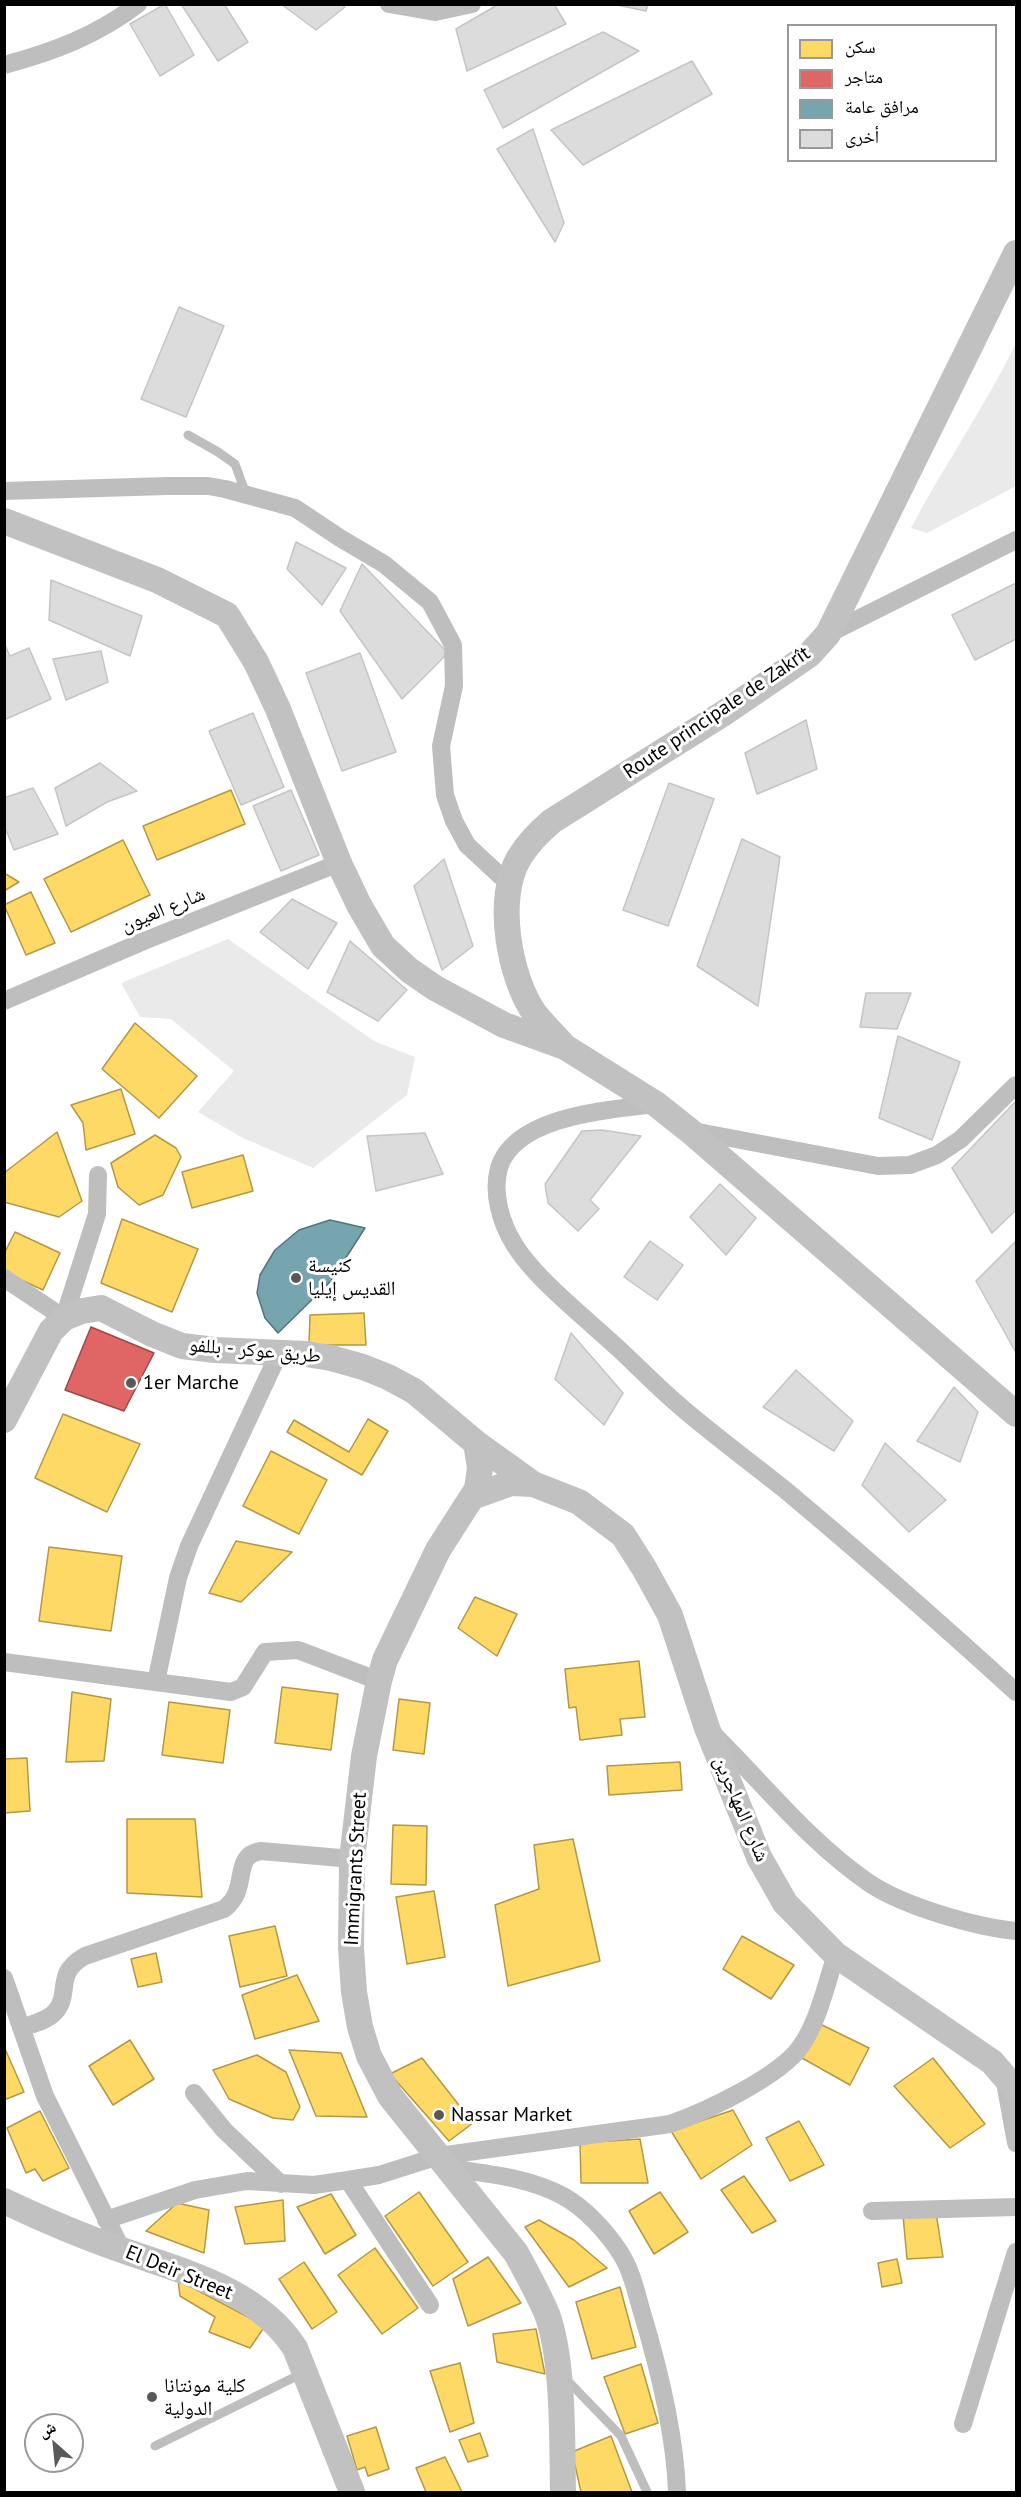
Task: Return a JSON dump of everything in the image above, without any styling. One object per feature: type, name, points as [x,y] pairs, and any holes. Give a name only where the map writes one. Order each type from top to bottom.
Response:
[{"type":"street","points":[[4,65],[34,57],[90,36],[138,4]]},
{"type":"street","points":[[389,4],[435,12],[472,4]]},
{"type":"street","name":"Route principale de Zakrît","points":[[565,1047],[534,1012],[517,976],[509,942],[507,906],[508,883],[518,860],[534,837],[552,821],[734,706],[808,655],[828,634],[1017,253]]},
{"type":"street","points":[[4,490],[208,486],[295,508],[384,564],[430,602],[453,645],[454,686],[441,746],[445,795],[454,821],[467,845],[508,883]]},
{"type":"street","points":[[4,521],[157,580],[227,615],[256,662],[278,709],[339,863],[359,906],[383,946],[409,970],[435,988],[504,1025],[565,1047],[656,1104],[1017,1414]]},
{"type":"street","points":[[828,634],[1017,540]]},
{"type":"street","name":"شارع العيون","points":[[4,1001],[144,941],[339,863]]},
{"type":"street","points":[[690,1131],[867,1164],[910,1165],[937,1155],[961,1139],[1017,1085]]},
{"type":"street","points":[[656,1104],[570,1118],[534,1129],[509,1150],[499,1167],[496,1186],[504,1224],[515,1245],[537,1273],[676,1402],[784,1489],[909,1595],[1017,1692]]},
{"type":"street","points":[[4,1420],[51,1331],[64,1318],[97,1214],[98,1176]]},
{"type":"street","points":[[4,1278],[64,1318]]},
{"type":"street","name":"طريق عوكر - بللفو","points":[[64,1318],[82,1311],[101,1308],[152,1334],[182,1346],[306,1354],[363,1367],[414,1391],[476,1443]]},
{"type":"street","points":[[156,1682],[178,1578],[189,1546],[279,1353]]},
{"type":"street","name":"شارع المهاجرين","points":[[476,1443],[533,1484],[579,1502],[622,1535],[645,1568],[670,1616],[707,1728],[759,1857],[786,1903],[836,1955],[1007,2072]]},
{"type":"street","name":"Immigrants Street","points":[[476,1443],[480,1479],[472,1497],[438,1550],[386,1660],[379,1681],[364,1756],[352,1859],[351,1948],[354,1992],[360,2027],[369,2055],[390,2096],[502,2234],[531,2279],[547,2316],[557,2370],[563,2493]]},
{"type":"street","name":"شارع المهاجرين","points":[[472,1497],[503,1485],[533,1484]]},
{"type":"street","points":[[4,1662],[231,1692],[243,1687],[265,1652],[298,1650],[379,1681]]},
{"type":"street","points":[[707,1728],[827,1851],[871,1884],[922,1908],[990,1928],[1017,1931]]},
{"type":"street","points":[[21,2028],[55,2013],[60,2004],[68,1969],[74,1962],[85,1956],[224,1909],[232,1903],[239,1890],[246,1858],[255,1852],[352,1859]]},
{"type":"street","points":[[106,2220],[195,2190],[247,2181],[314,2185],[348,2180],[670,2124],[700,2114],[735,2095],[786,2061],[801,2046],[812,2025],[836,1955]]},
{"type":"street","points":[[4,1978],[45,2096],[122,2250]]},
{"type":"street","points":[[1007,2072],[1017,2143]]},
{"type":"street","points":[[194,2093],[231,2137],[281,2184]]},
{"type":"street","points":[[444,2162],[528,2181],[565,2197],[593,2219],[621,2254],[633,2283],[651,2342],[667,2416],[676,2493]]},
{"type":"street","points":[[348,2180],[430,2305]]},
{"type":"street","name":"El Deir Street","points":[[4,2201],[53,2225],[201,2278],[268,2315],[284,2331],[305,2372],[352,2493]]},
{"type":"street","points":[[872,2211],[1017,2207]]},
{"type":"street","points":[[963,2424],[1017,2252]]},
{"type":"lane","points":[[188,435],[235,464],[246,495]]},
{"type":"lane","points":[[557,2370],[621,2436],[647,2493]]},
{"type":"lane","points":[[154,2446],[305,2372]]},
{"type":"shaded area","points":[[1016,343],[1016,486],[927,533],[911,528],[991,390]]},
{"type":"shaded area","points":[[228,939],[374,1041],[415,1057],[407,1095],[313,1168],[243,1138],[198,1112],[234,1071],[171,1019],[140,1017],[121,983]]},
{"type":"building: سكن","points":[[231,790],[245,824],[157,860],[143,826]]},
{"type":"building: سكن","points":[[123,840],[150,895],[71,932],[44,879]]},
{"type":"building: سكن","points":[[4,873],[19,882],[4,891]]},
{"type":"building: سكن","points":[[31,892],[55,943],[26,955],[4,905]]},
{"type":"building: سكن","points":[[135,1023],[197,1076],[159,1118],[102,1069]]},
{"type":"building: سكن","points":[[121,1089],[135,1134],[86,1150],[83,1123],[71,1105]]},
{"type":"building: سكن","points":[[57,1132],[82,1201],[59,1217],[4,1202],[4,1173]]},
{"type":"building: سكن","points":[[155,1135],[176,1148],[181,1157],[163,1195],[139,1205],[118,1187],[111,1163]]},
{"type":"building: سكن","points":[[243,1155],[253,1191],[192,1208],[182,1172]]},
{"type":"building: سكن","points":[[122,1219],[198,1249],[172,1312],[101,1283]]},
{"type":"building: سكن","points":[[15,1232],[60,1253],[43,1290],[4,1272],[4,1254]]},
{"type":"building: سكن","points":[[364,1313],[366,1345],[309,1345],[310,1315]]},
{"type":"building: سكن","points":[[63,1414],[140,1444],[107,1512],[35,1478]]},
{"type":"building: سكن","points":[[368,1419],[388,1431],[362,1475],[287,1432],[294,1420],[349,1452]]},
{"type":"building: سكن","points":[[271,1451],[327,1480],[299,1534],[243,1506]]},
{"type":"building: سكن","points":[[236,1541],[292,1552],[241,1602],[209,1593]]},
{"type":"building: سكن","points":[[49,1547],[122,1556],[111,1631],[39,1621]]},
{"type":"building: سكن","points":[[475,1597],[517,1614],[497,1656],[458,1628]]},
{"type":"building: سكن","points":[[639,1661],[645,1717],[620,1719],[622,1735],[580,1740],[576,1707],[569,1708],[565,1669]]},
{"type":"building: سكن","points":[[282,1687],[338,1694],[331,1750],[275,1743]]},
{"type":"building: سكن","points":[[72,1692],[111,1699],[104,1761],[66,1762]]},
{"type":"building: سكن","points":[[399,1699],[430,1703],[424,1754],[393,1750]]},
{"type":"building: سكن","points":[[169,1702],[230,1710],[223,1763],[162,1755]]},
{"type":"building: سكن","points":[[27,1758],[30,1811],[4,1813],[4,1759]]},
{"type":"building: سكن","points":[[680,1762],[682,1790],[609,1795],[607,1766]]},
{"type":"building: سكن","points":[[127,1819],[195,1819],[202,1897],[127,1893]]},
{"type":"building: سكن","points":[[393,1825],[427,1826],[426,1885],[391,1884]]},
{"type":"building: سكن","points":[[573,1839],[600,1961],[508,1986],[495,1905],[539,1889],[534,1845]]},
{"type":"building: سكن","points":[[434,1891],[445,1957],[407,1964],[396,1897]]},
{"type":"building: سكن","points":[[275,1926],[287,1976],[240,1987],[229,1936]]},
{"type":"building: سكن","points":[[742,1936],[794,1965],[771,1999],[723,1969]]},
{"type":"building: سكن","points":[[156,1953],[162,1982],[138,1987],[131,1959]]},
{"type":"building: سكن","points":[[297,1975],[319,2021],[255,2039],[242,1995]]},
{"type":"building: سكن","points":[[820,2024],[869,2048],[850,2085],[802,2058]]},
{"type":"building: سكن","points":[[130,2040],[154,2079],[113,2105],[89,2066]]},
{"type":"building: سكن","points":[[289,2050],[341,2053],[367,2117],[316,2116]]},
{"type":"building: سكن","points":[[6,2051],[24,2092],[4,2100],[4,2052]]},
{"type":"building: سكن","points":[[257,2055],[286,2072],[300,2107],[293,2120],[273,2118],[229,2099],[213,2070]]},
{"type":"building: سكن","points":[[422,2058],[473,2123],[449,2141],[390,2074]]},
{"type":"building: سكن","points":[[933,2058],[985,2124],[950,2148],[894,2086]]},
{"type":"building: سكن","points":[[733,2110],[752,2145],[701,2179],[671,2131]]},
{"type":"building: سكن","points":[[40,2111],[69,2168],[43,2181],[35,2169],[26,2173],[7,2128]]},
{"type":"building: سكن","points":[[799,2121],[824,2165],[790,2181],[766,2138]]},
{"type":"building: سكن","points":[[640,2139],[648,2183],[581,2183],[580,2143]]},
{"type":"building: سكن","points":[[744,2176],[776,2221],[752,2233],[721,2190]]},
{"type":"building: سكن","points":[[419,2192],[468,2262],[433,2286],[385,2216]]},
{"type":"building: سكن","points":[[660,2192],[688,2232],[654,2254],[629,2211]]},
{"type":"building: سكن","points":[[331,2194],[356,2235],[325,2254],[297,2207]]},
{"type":"building: سكن","points":[[283,2200],[285,2241],[245,2244],[235,2207]]},
{"type":"building: سكن","points":[[177,2203],[209,2210],[204,2253],[146,2231]]},
{"type":"building: سكن","points":[[936,2213],[943,2257],[907,2259],[903,2215]]},
{"type":"building: سكن","points":[[539,2220],[574,2240],[607,2268],[569,2287],[525,2227]]},
{"type":"building: سكن","points":[[375,2248],[418,2308],[382,2334],[338,2275]]},
{"type":"building: سكن","points":[[488,2257],[521,2303],[468,2326],[453,2279]]},
{"type":"building: سكن","points":[[897,2259],[902,2283],[882,2287],[878,2263]]},
{"type":"building: سكن","points":[[304,2262],[337,2312],[312,2329],[279,2279]]},
{"type":"building: سكن","points":[[178,2280],[265,2326],[250,2348],[209,2332],[215,2317],[180,2296]]},
{"type":"building: سكن","points":[[620,2287],[636,2347],[592,2359],[576,2302]]},
{"type":"building: سكن","points":[[536,2329],[545,2374],[497,2362],[493,2334]]},
{"type":"building: سكن","points":[[460,2363],[474,2423],[450,2432],[430,2371]]},
{"type":"building: سكن","points":[[641,2364],[658,2423],[625,2434],[604,2377]]},
{"type":"building: سكن","points":[[376,2427],[389,2469],[368,2476],[365,2467],[357,2470],[347,2436]]},
{"type":"building: سكن","points":[[480,2433],[488,2456],[468,2462],[459,2440]]},
{"type":"building: سكن","points":[[611,2436],[632,2492],[581,2492],[572,2452]]},
{"type":"building: سكن","points":[[445,2457],[462,2492],[426,2492],[416,2468]]},
{"type":"building: متاجر","points":[[91,1327],[154,1353],[124,1411],[65,1390]]},
{"type":"building: مرافق عامة","name":"كنيسة القديس إيليا","points":[[330,1220],[365,1228],[331,1281],[278,1333],[265,1318],[257,1293],[260,1275],[275,1250],[299,1230]]},
{"type":"building: أخرى","points":[[165,4],[194,55],[160,76],[130,24]]},
{"type":"building: أخرى","points":[[181,4],[224,4],[248,42],[218,61]]},
{"type":"building: أخرى","points":[[281,4],[341,4],[345,7],[316,30]]},
{"type":"building: أخرى","points":[[499,4],[554,4],[566,24],[467,71],[456,29]]},
{"type":"building: أخرى","points":[[612,4],[648,4],[646,11]]},
{"type":"building: أخرى","points":[[603,32],[639,51],[503,128],[484,90]]},
{"type":"building: أخرى","points":[[692,61],[712,94],[583,165],[551,130]]},
{"type":"building: أخرى","points":[[533,129],[564,223],[555,242],[497,149]]},
{"type":"building: أخرى","points":[[179,307],[224,326],[186,417],[141,399]]},
{"type":"building: أخرى","points":[[296,542],[346,568],[322,605],[287,569]]},
{"type":"building: أخرى","points":[[362,564],[448,653],[402,699],[340,611]]},
{"type":"building: أخرى","points":[[51,580],[142,616],[130,656],[49,620]]},
{"type":"building: أخرى","points":[[1016,583],[1016,639],[975,660],[952,615]]},
{"type":"building: أخرى","points":[[4,643],[10,656],[29,648],[51,699],[4,720]]},
{"type":"building: أخرى","points":[[101,651],[108,682],[66,700],[53,659]]},
{"type":"building: أخرى","points":[[360,653],[396,752],[342,771],[306,673]]},
{"type":"building: أخرى","points":[[253,713],[284,787],[241,805],[209,731]]},
{"type":"building: أخرى","points":[[806,720],[817,769],[757,794],[745,753]]},
{"type":"building: أخرى","points":[[100,763],[137,791],[107,802],[66,826],[55,788]]},
{"type":"building: أخرى","points":[[669,783],[714,799],[668,926],[623,910]]},
{"type":"building: أخرى","points":[[33,788],[58,834],[14,850],[4,825],[4,798]]},
{"type":"building: أخرى","points":[[291,790],[319,855],[281,871],[253,806]]},
{"type":"building: أخرى","points":[[742,839],[780,857],[758,1006],[697,966]]},
{"type":"building: أخرى","points":[[444,859],[473,946],[442,970],[414,886]]},
{"type":"building: أخرى","points":[[292,899],[337,923],[308,969],[260,932]]},
{"type":"building: أخرى","points":[[350,941],[407,990],[378,1021],[327,992]]},
{"type":"building: أخرى","points":[[866,993],[911,993],[897,1029],[860,1027]]},
{"type":"building: أخرى","points":[[898,1036],[960,1062],[932,1140],[879,1118]]},
{"type":"building: أخرى","points":[[1016,1101],[1016,1210],[992,1233],[952,1168]]},
{"type":"building: أخرى","points":[[602,1130],[641,1136],[590,1200],[599,1209],[578,1231],[548,1203],[545,1184],[582,1131]]},
{"type":"building: أخرى","points":[[425,1133],[443,1174],[376,1191],[367,1136]]},
{"type":"building: أخرى","points":[[720,1184],[756,1218],[726,1255],[690,1217]]},
{"type":"building: أخرى","points":[[650,1241],[683,1265],[657,1300],[624,1277]]},
{"type":"building: أخرى","points":[[1016,1241],[1016,1349],[1015,1351],[976,1281]]},
{"type":"building: أخرى","points":[[571,1333],[623,1393],[604,1425],[555,1379]]},
{"type":"building: أخرى","points":[[796,1370],[853,1421],[834,1451],[763,1407]]},
{"type":"building: أخرى","points":[[954,1387],[978,1412],[960,1462],[917,1441]]},
{"type":"building: أخرى","points":[[885,1443],[946,1500],[909,1532],[862,1485]]},
{"type":"place","name":"كنيسة القديس إيليا","points":[[296,1278]]},
{"type":"place","name":"1er Marche","points":[[131,1383]]},
{"type":"place","name":"Nassar Market","points":[[439,2115]]},
{"type":"place","name":"كلية مونتانا الدولية","points":[[152,2397]]}]
